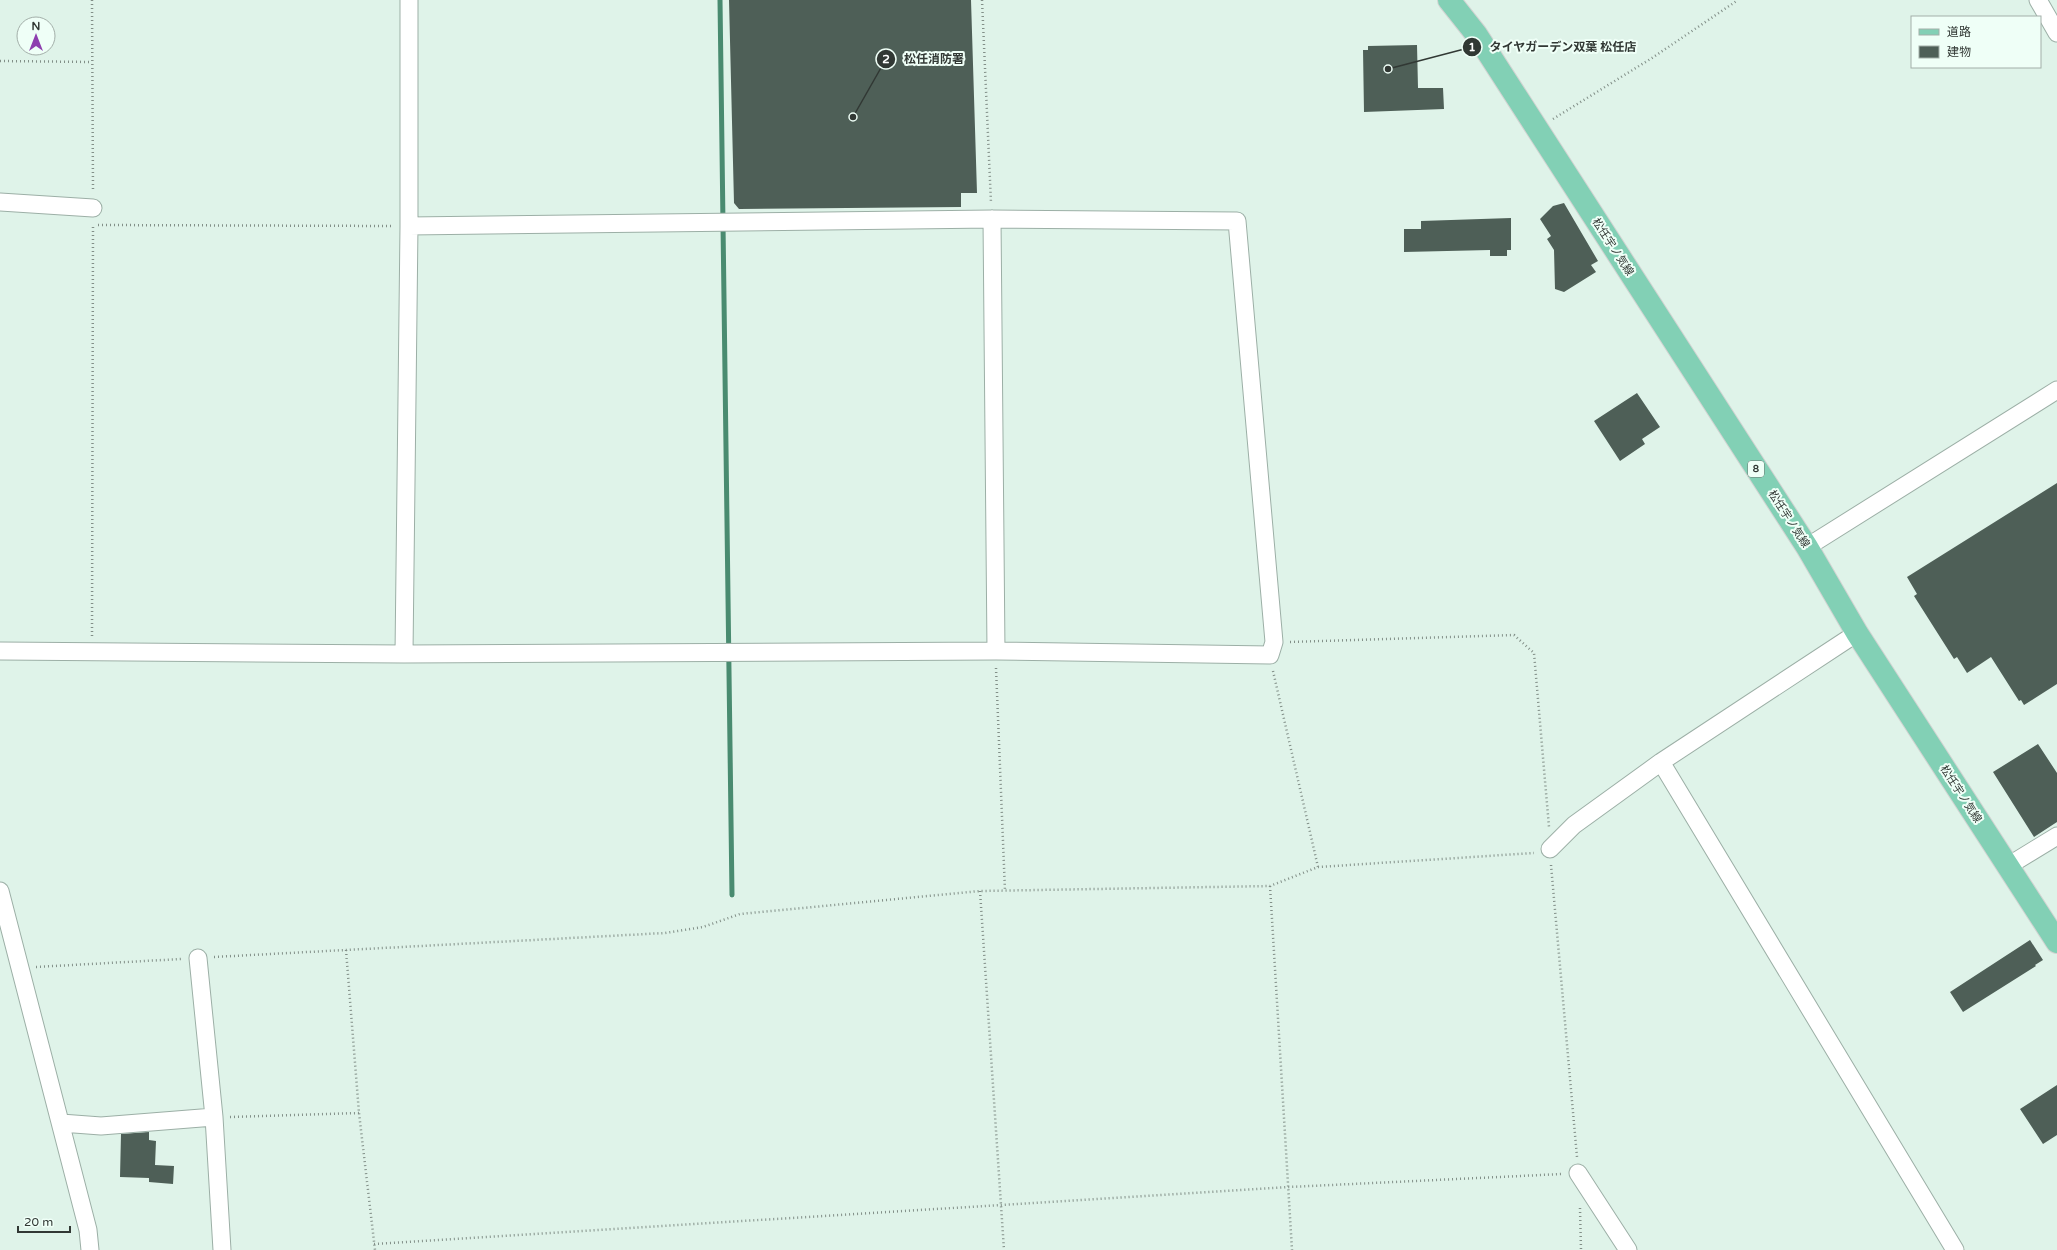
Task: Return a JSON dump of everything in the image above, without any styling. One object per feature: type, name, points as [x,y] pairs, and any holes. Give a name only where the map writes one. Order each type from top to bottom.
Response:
[{"type":"main road","name":"松任宇ノ気線","points":[[1449,0],[1476,34],[1807,547],[1857,633],[2057,942]]},
{"type":"street","points":[[404,654],[409,226],[409,0]]},
{"type":"street","points":[[2038,0],[2057,33]]},
{"type":"street","points":[[0,202],[93,208]]},
{"type":"street","points":[[0,651],[92,650],[404,654],[1272,649],[1237,220],[992,219],[409,226]]},
{"type":"street","points":[[992,219],[996,651]]},
{"type":"street","points":[[1807,547],[2057,390]]},
{"type":"street","points":[[1550,849],[1574,825],[1661,762],[1857,633]]},
{"type":"street","points":[[1661,762],[1955,1250]]},
{"type":"street","points":[[2008,866],[2057,836]]},
{"type":"street","points":[[0,891],[88,1230],[90,1250]]},
{"type":"street","points":[[198,958],[214,1117],[222,1250]]},
{"type":"street","points":[[61,1123],[101,1126],[214,1117]]},
{"type":"street","points":[[1578,1173],[1628,1250]]},
{"type":"path","points":[[92,0],[92,650]]},
{"type":"path","points":[[982,0],[992,219]]},
{"type":"path","points":[[1537,129],[1652,58],[1738,0]]},
{"type":"path","points":[[0,61],[92,62]]},
{"type":"path","points":[[93,224],[409,226]]},
{"type":"path","points":[[374,1244],[1289,1187],[1578,1173],[1534,653],[1514,635],[1272,649],[1318,867]]},
{"type":"path","points":[[996,651],[1005,891]]},
{"type":"path","points":[[21,968],[665,933],[703,927],[740,914],[980,891],[1270,886],[1318,867],[1539,852],[1550,849]]},
{"type":"path","points":[[1270,886],[1292,1250]]},
{"type":"path","points":[[980,891],[1004,1250]]},
{"type":"path","points":[[346,950],[360,1113],[375,1250]]},
{"type":"path","points":[[214,1117],[360,1113]]},
{"type":"path","points":[[1579,1204],[1582,1250]]},
{"type":"building","points":[[729,0],[971,0],[977,193],[961,193],[961,207],[739,209],[734,203]]},
{"type":"building","points":[[1417,45],[1418,88],[1443,88],[1444,109],[1364,112],[1363,50],[1368,50],[1368,46]]},
{"type":"building","points":[[1564,203],[1598,261],[1591,265],[1596,272],[1564,292],[1555,289],[1554,250],[1547,239],[1551,236],[1540,219],[1553,206]]},
{"type":"building","points":[[1511,218],[1511,250],[1507,250],[1507,256],[1490,256],[1490,250],[1404,252],[1404,229],[1421,229],[1421,221]]},
{"type":"building","points":[[1637,393],[1660,427],[1642,439],[1645,444],[1620,461],[1594,421]]},
{"type":"building","points":[[2057,483],[2057,684],[2024,705],[2021,700],[2019,701],[1991,657],[1967,673],[1957,657],[1954,659],[1914,596],[1917,594],[1907,577]]},
{"type":"building","points":[[2038,744],[2057,773],[2057,822],[2034,837],[1993,772]]},
{"type":"building","points":[[2030,940],[2043,960],[2035,965],[2036,966],[1963,1012],[1950,992]]},
{"type":"building","points":[[2057,1085],[2057,1135],[2043,1144],[2020,1109]]},
{"type":"building","points":[[149,1132],[149,1140],[156,1141],[155,1165],[174,1166],[173,1184],[149,1182],[149,1178],[120,1177],[121,1134]]},
{"type":"waterway","points":[[720,0],[732,895]]},
{"type":"place","name":"タイヤガーデン双葉 松任店","points":[[1388,69]]},
{"type":"place","name":"松任消防署","points":[[853,117]]}]
